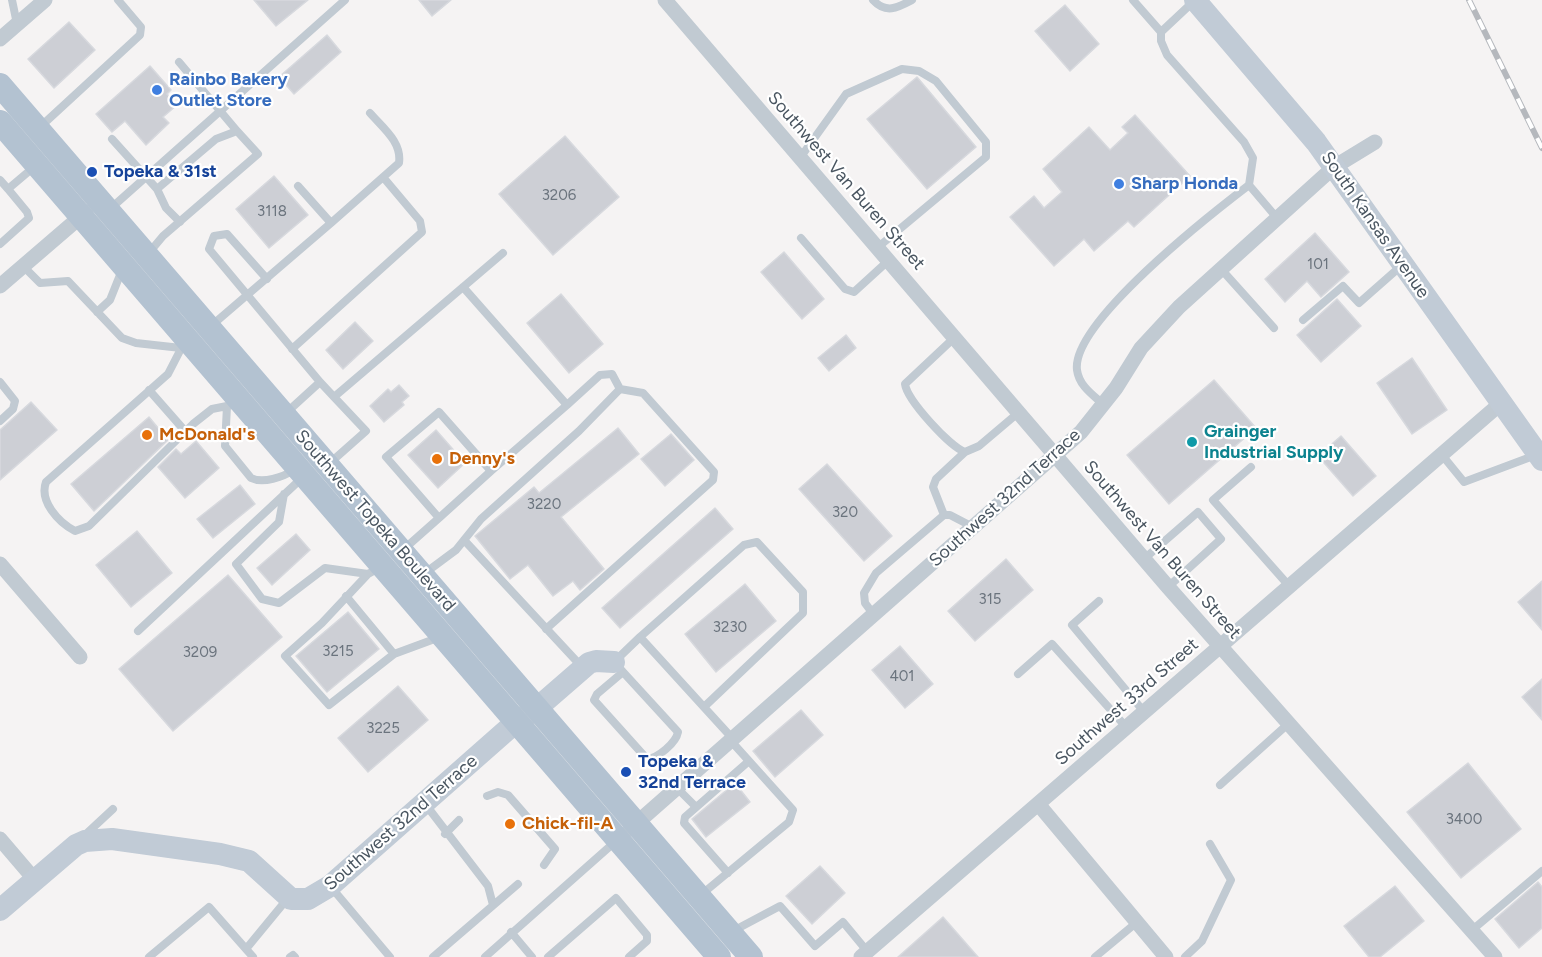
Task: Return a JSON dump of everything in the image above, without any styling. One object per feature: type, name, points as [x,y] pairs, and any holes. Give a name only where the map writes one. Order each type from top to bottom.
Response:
[{"type":"main road","name":"Southwest Topeka Boulevard","points":[[1,87],[147,255],[234,405],[300,472],[384,564],[710,952]]},
{"type":"main road","name":"Southwest Topeka Boulevard","points":[[0,122],[124,265],[195,336],[284,415],[326,463],[384,564],[422,576],[751,957]]},
{"type":"main road","points":[[300,472],[326,463]]},
{"type":"street","points":[[0,39],[45,0]]},
{"type":"street","name":"Southwest Van Buren Street","points":[[664,0],[1144,560],[1495,957]]},
{"type":"street","name":"South Kansas Avenue","points":[[1195,0],[1275,91],[1334,167],[1500,404],[1540,457]]},
{"type":"street","name":"Southwest 32nd Terrace","points":[[617,840],[1081,432],[1104,405],[1159,326],[1334,167],[1375,142]]},
{"type":"street","points":[[0,286],[81,216],[105,205]]},
{"type":"street","name":"Southwest 33rd Street","points":[[864,954],[1500,404]]},
{"type":"street","points":[[0,564],[80,657]]},
{"type":"street","name":"Southwest 32nd Terrace","points":[[288,897],[308,899],[330,886],[516,722],[536,709],[583,668],[596,661],[619,667]]},
{"type":"street","points":[[1039,805],[1166,957]]},
{"type":"street","points":[[0,839],[35,880]]},
{"type":"street","points":[[0,910],[69,850],[86,841],[112,839],[237,857],[256,866],[288,897]]},
{"type":"lane","points":[[12,0],[17,24]]},
{"type":"lane","points":[[38,129],[140,35],[141,27],[118,0]]},
{"type":"lane","points":[[105,205],[145,177],[345,0]]},
{"type":"lane","points":[[873,0],[880,8],[894,10],[912,0]]},
{"type":"lane","points":[[1104,405],[1081,383],[1076,369],[1080,346],[1114,302],[1197,225],[1249,184],[1253,158],[1244,142],[1167,55],[1161,41],[1161,32],[1133,0]]},
{"type":"lane","points":[[1161,32],[1195,0]]},
{"type":"lane","points":[[147,255],[163,236],[258,154],[180,62]]},
{"type":"lane","points":[[800,158],[846,94],[902,69],[919,71],[936,81],[986,142],[986,157],[877,248]]},
{"type":"lane","points":[[300,472],[257,481],[251,478],[225,446],[234,405],[212,409],[185,431],[89,526],[75,531],[68,527],[47,504],[43,490],[46,482],[168,374],[195,336],[248,296],[399,163],[400,153],[397,144],[370,113]]},
{"type":"lane","points":[[157,189],[216,139],[237,131]]},
{"type":"lane","points":[[112,139],[157,189],[166,208],[180,222]]},
{"type":"lane","points":[[8,189],[37,165]]},
{"type":"lane","points":[[292,349],[422,232],[420,221],[383,177]]},
{"type":"lane","points":[[0,180],[27,212],[29,218],[0,244]]},
{"type":"lane","points":[[1249,184],[1277,218]]},
{"type":"lane","points":[[298,186],[330,223]]},
{"type":"lane","points":[[267,279],[227,234],[214,236],[209,249],[320,382],[366,431],[326,463]]},
{"type":"lane","points":[[801,238],[845,289],[854,292],[888,261]]},
{"type":"lane","points":[[334,397],[503,253]]},
{"type":"lane","points":[[97,312],[110,300],[124,265]]},
{"type":"lane","points":[[1303,320],[1343,286],[1359,303],[1402,265]]},
{"type":"lane","points":[[23,266],[40,283],[68,281],[122,338],[136,343],[195,336]]},
{"type":"lane","points":[[1221,269],[1274,328]]},
{"type":"lane","points":[[463,287],[567,405]]},
{"type":"lane","points":[[954,338],[905,384],[906,392],[925,415],[953,444],[965,452]]},
{"type":"lane","points":[[443,636],[394,654],[329,705],[285,656],[346,596],[439,518],[600,375],[612,374],[620,388],[643,393],[714,472],[713,480],[546,629]]},
{"type":"lane","points":[[0,382],[15,401],[13,409],[0,420]]},
{"type":"lane","points":[[284,415],[320,382]]},
{"type":"lane","points":[[422,576],[464,540],[481,519],[579,431],[620,388]]},
{"type":"lane","points":[[149,390],[185,431]]},
{"type":"lane","points":[[439,518],[386,457],[439,412],[491,471]]},
{"type":"lane","points":[[944,515],[933,487],[936,479],[965,452],[979,446],[1018,412]]},
{"type":"lane","points":[[1442,455],[1464,482],[1540,457]]},
{"type":"lane","points":[[1251,467],[1213,500],[1290,586]]},
{"type":"lane","points":[[138,631],[284,494],[300,472]]},
{"type":"lane","points":[[284,494],[279,522],[236,564],[262,599],[279,603],[325,568],[384,564]]},
{"type":"lane","points":[[1144,560],[1198,512],[1221,539],[1168,587]]},
{"type":"lane","points":[[874,615],[865,603],[864,593],[876,573],[944,515],[950,515],[973,527]]},
{"type":"lane","points":[[464,540],[583,668]]},
{"type":"lane","points":[[619,667],[678,732],[677,738],[654,758],[647,759],[594,700],[640,637],[744,545],[758,542],[803,592],[803,613],[704,707]]},
{"type":"lane","points":[[346,596],[394,654]]},
{"type":"lane","points":[[1099,601],[1072,625],[1145,712]]},
{"type":"lane","points":[[640,637],[793,810],[789,822],[699,897]]},
{"type":"lane","points":[[1018,674],[1052,644],[1127,728]]},
{"type":"lane","points":[[1220,785],[1288,724]]},
{"type":"lane","points":[[728,873],[684,823],[685,817],[749,761]]},
{"type":"lane","points":[[677,788],[696,807]]},
{"type":"lane","points":[[487,796],[498,792],[508,795],[555,849],[544,865]]},
{"type":"lane","points":[[424,803],[488,886],[493,905]]},
{"type":"lane","points":[[69,850],[113,809]]},
{"type":"lane","points":[[446,834],[459,820]]},
{"type":"lane","points":[[484,957],[617,840]]},
{"type":"lane","points":[[1185,957],[1202,941],[1231,880],[1210,844]]},
{"type":"lane","points":[[1471,931],[1542,871]]},
{"type":"lane","points":[[434,957],[518,884]]},
{"type":"lane","points":[[330,886],[390,957]]},
{"type":"lane","points":[[246,949],[288,897]]},
{"type":"lane","points":[[548,957],[616,898],[646,935],[647,941],[629,957]]},
{"type":"lane","points":[[730,933],[780,906],[815,946],[843,922],[864,954]]},
{"type":"lane","points":[[149,957],[209,907],[253,957]]},
{"type":"lane","points":[[1095,957],[1136,923]]},
{"type":"lane","points":[[511,932],[532,957]]},
{"type":"building","points":[[254,0],[308,0],[276,26]]},
{"type":"building","points":[[419,0],[451,0],[432,16]]},
{"type":"building","points":[[1065,5],[1099,44],[1070,71],[1035,31]]},
{"type":"building","points":[[69,22],[95,50],[54,88],[28,59]]},
{"type":"building","points":[[327,35],[341,52],[294,94],[279,77]]},
{"type":"building","points":[[150,66],[171,90],[167,94],[177,105],[163,117],[169,123],[146,145],[125,121],[112,132],[96,114]]},
{"type":"building","points":[[917,77],[976,147],[927,189],[867,119]]},
{"type":"building","name":"Sharp Honda","points":[[1135,115],[1190,176],[1134,227],[1128,221],[1094,251],[1084,239],[1054,266],[1010,217],[1034,196],[1044,208],[1062,192],[1043,169],[1089,127],[1110,150],[1128,133],[1122,127]]},
{"type":"building","points":[[565,136],[619,197],[553,255],[499,194]]},
{"type":"building","points":[[274,176],[308,215],[269,248],[236,209]]},
{"type":"building","points":[[1315,233],[1349,272],[1321,297],[1307,281],[1285,302],[1265,279]]},
{"type":"building","points":[[784,252],[824,299],[802,319],[761,272]]},
{"type":"building","points":[[561,294],[603,344],[569,373],[527,323]]},
{"type":"building","points":[[1337,299],[1361,326],[1321,362],[1297,335]]},
{"type":"building","points":[[355,322],[373,341],[343,369],[326,350]]},
{"type":"building","points":[[846,335],[856,348],[829,371],[818,358]]},
{"type":"building","points":[[1412,358],[1447,410],[1412,434],[1377,383]]},
{"type":"building","name":"Grainger Industrial Supply","points":[[1214,380],[1256,428],[1169,504],[1127,455]]},
{"type":"building","points":[[399,385],[409,396],[402,402],[404,405],[384,422],[370,406],[388,389],[391,392]]},
{"type":"building","points":[[31,402],[57,430],[0,480],[0,430]]},
{"type":"building","points":[[149,417],[168,440],[94,511],[71,484]]},
{"type":"building","points":[[618,428],[639,454],[561,517],[604,569],[580,590],[573,581],[553,596],[528,565],[510,579],[475,536],[534,487],[539,493]]},
{"type":"building","name":"Denny's","points":[[436,430],[465,463],[438,488],[408,455]]},
{"type":"building","points":[[671,434],[694,460],[665,486],[641,459]]},
{"type":"building","points":[[1341,436],[1376,476],[1353,496],[1318,456]]},
{"type":"building","points":[[196,441],[219,468],[185,498],[158,467],[176,449],[181,454]]},
{"type":"building","points":[[827,464],[892,536],[864,561],[799,489]]},
{"type":"building","points":[[240,485],[255,504],[213,538],[197,519]]},
{"type":"building","points":[[715,508],[733,529],[620,628],[602,608]]},
{"type":"building","points":[[137,531],[172,573],[131,607],[96,565]]},
{"type":"building","points":[[296,534],[310,550],[272,585],[257,568]]},
{"type":"building","points":[[1006,559],[1033,590],[975,641],[948,611]]},
{"type":"building","points":[[228,575],[282,637],[173,731],[119,669]]},
{"type":"building","points":[[1542,581],[1542,630],[1518,602]]},
{"type":"building","points":[[745,584],[776,621],[716,672],[685,634]]},
{"type":"building","points":[[348,612],[379,649],[327,692],[296,656]]},
{"type":"building","points":[[900,646],[933,684],[905,708],[872,670]]},
{"type":"building","points":[[1542,679],[1542,720],[1522,697]]},
{"type":"building","points":[[398,686],[428,720],[368,772],[338,738]]},
{"type":"building","points":[[801,710],[823,735],[775,777],[753,751]]},
{"type":"building","points":[[1468,763],[1521,829],[1461,878],[1407,812]]},
{"type":"building","points":[[735,783],[750,802],[706,837],[692,819]]},
{"type":"building","points":[[820,866],[845,893],[812,924],[786,896]]},
{"type":"building","points":[[1538,882],[1542,887],[1542,928],[1519,948],[1495,919]]},
{"type":"building","points":[[1395,886],[1424,921],[1380,957],[1369,957],[1344,926]]},
{"type":"building","points":[[943,917],[978,957],[898,957]]},
{"type":"railway","points":[[1469,0],[1542,148]]},
{"type":"place","name":"Rainbo Bakery Outlet Store","points":[[157,90]]},
{"type":"place","name":"Topeka & 31st","points":[[92,172]]},
{"type":"place","name":"Sharp Honda","points":[[1119,184]]},
{"type":"place","name":"McDonald's","points":[[147,435]]},
{"type":"place","name":"Grainger Industrial Supply","points":[[1192,442]]},
{"type":"place","name":"Denny's","points":[[437,459]]},
{"type":"place","name":"Topeka & 32nd Terrace","points":[[626,772]]},
{"type":"place","name":"Chick-fil-A","points":[[510,824]]}]
